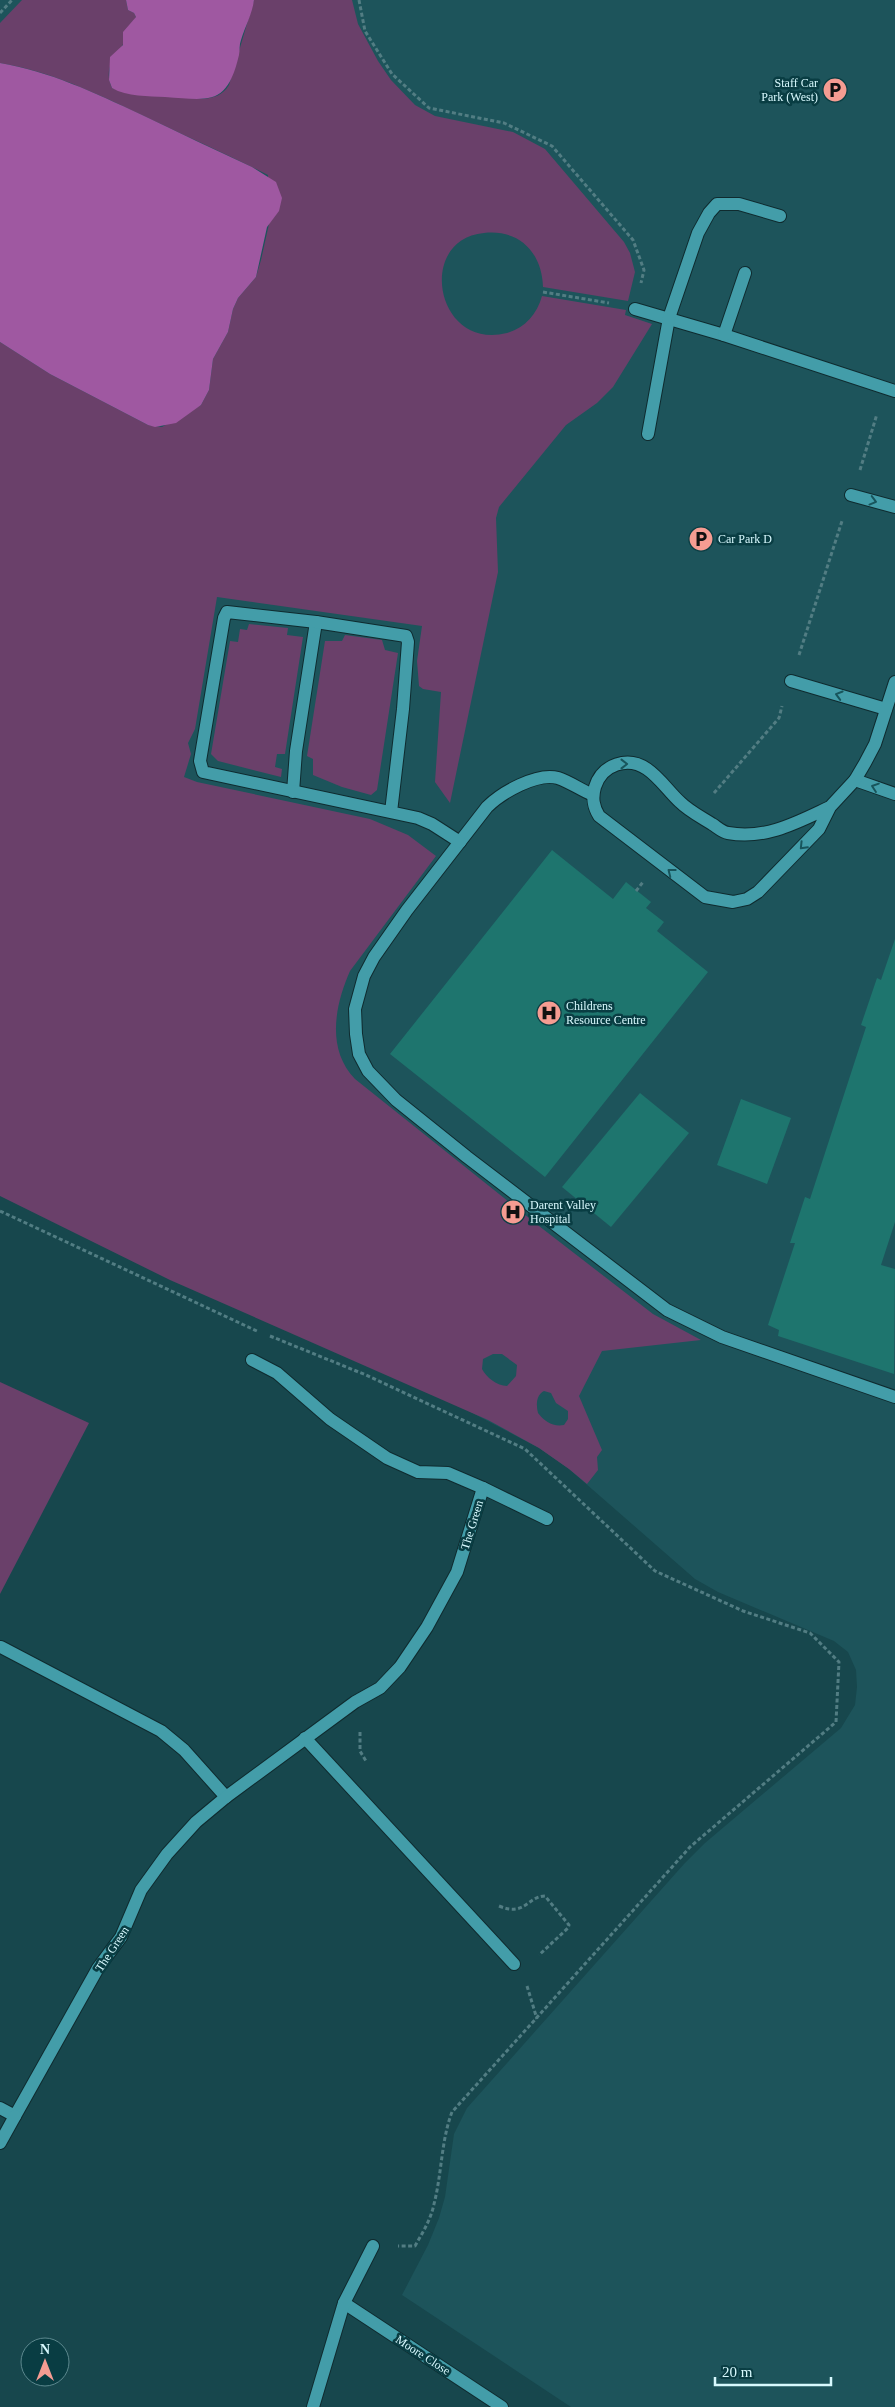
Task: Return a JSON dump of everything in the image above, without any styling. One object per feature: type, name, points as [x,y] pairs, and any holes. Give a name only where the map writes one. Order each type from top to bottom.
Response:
[{"type":"street","points":[[648,434],[669,318],[698,233],[715,206],[722,203],[738,204],[780,216]]},
{"type":"street","points":[[724,335],[745,273]]},
{"type":"street","points":[[636,309],[724,335],[890,390]]},
{"type":"street","points":[[851,495],[895,507]]},
{"type":"street","points":[[391,812],[403,708],[408,639],[404,635],[316,622],[227,612],[224,618],[200,761],[202,770],[207,773],[423,819],[460,842]]},
{"type":"street","points":[[293,792],[296,751],[316,622]]},
{"type":"street","points":[[791,681],[886,708]]},
{"type":"street","points":[[830,807],[789,827],[754,833],[726,833],[696,815],[680,802],[654,775],[639,765],[623,763],[607,768],[597,782],[594,794],[595,809],[599,816],[705,897],[727,902],[747,899],[758,892],[819,829],[830,807],[854,780],[875,744],[895,682]]},
{"type":"street","points":[[594,794],[552,777],[526,783],[491,803],[386,939],[362,982],[355,1008],[359,1054],[368,1071],[396,1100],[667,1310],[722,1337],[895,1396]]},
{"type":"street","points":[[854,780],[895,794]]},
{"type":"street","name":"The Green","points":[[0,2143],[98,1968],[117,1944],[145,1885],[167,1854],[190,1828],[226,1797],[355,1702],[380,1688],[400,1667],[427,1627],[457,1572],[483,1488],[448,1474],[418,1472],[387,1458],[343,1430],[277,1373],[252,1360]]},
{"type":"street","points":[[483,1488],[547,1519]]},
{"type":"street","points":[[1,1647],[162,1731],[184,1750],[226,1797]]},
{"type":"street","points":[[305,1738],[518,1967]]},
{"type":"street","points":[[0,2108],[15,2116]]},
{"type":"street","points":[[314,2407],[344,2303],[373,2246]]},
{"type":"street","name":"Moore Close","points":[[344,2303],[502,2407]]},
{"type":"path","points":[[0,13],[12,0]]},
{"type":"path","points":[[359,0],[365,31],[392,74],[429,108],[504,123],[552,146],[633,240],[644,270],[636,309],[543,292]]},
{"type":"path","points":[[696,815],[779,718],[851,495],[890,390]]},
{"type":"path","points":[[636,891],[657,861]]},
{"type":"path","points":[[0,1212],[231,1321],[366,1375],[525,1449],[655,1571],[743,1611],[810,1633],[839,1662],[836,1722],[690,1846],[452,2112],[434,2205],[428,2224],[415,2246],[373,2246]]},
{"type":"path","points":[[362,1726],[359,1747],[368,1764]]},
{"type":"path","points":[[496,1903],[504,1908],[521,1908],[540,1896],[545,1896],[569,1925],[568,1928],[518,1967],[537,2019]]},
{"type":"shaded area","name":"Darent Valley Hospital","points":[[0,0],[895,0],[895,2407],[571,2407],[402,2295],[428,2245],[439,2218],[445,2197],[454,2134],[467,2108],[684,1864],[705,1843],[841,1728],[855,1705],[856,1670],[848,1652],[834,1641],[718,1592],[695,1579],[569,1469],[539,1448],[0,1165]]},
{"type":"shaded area","points":[[22,0],[126,0],[128,10],[134,13],[136,17],[110,66],[109,76],[112,88],[132,94],[203,99],[218,95],[229,85],[254,0],[352,0],[358,24],[378,61],[391,80],[415,105],[435,116],[513,132],[545,149],[624,242],[630,253],[635,272],[628,301],[543,287],[542,275],[538,264],[527,246],[518,239],[497,233],[484,233],[463,240],[449,254],[442,272],[443,292],[450,311],[463,326],[483,334],[507,333],[519,328],[525,324],[537,309],[542,296],[626,310],[625,315],[652,324],[613,387],[597,403],[566,425],[499,507],[496,518],[498,572],[450,803],[435,782],[441,692],[423,689],[419,686],[417,661],[422,626],[217,597],[195,729],[188,743],[191,754],[184,777],[197,782],[370,819],[408,835],[436,856],[350,971],[340,998],[336,1026],[340,1054],[346,1067],[355,1079],[653,1314],[701,1340],[602,1351],[579,1396],[602,1450],[597,1457],[598,1470],[587,1484],[539,1448],[488,1420],[170,1280],[0,1196],[0,342],[50,374],[148,425],[162,427],[201,405],[209,390],[213,359],[228,332],[233,309],[238,298],[256,277],[269,224],[268,175],[82,88],[42,73],[0,63],[0,23]],"holes":[[[493,1354],[502,1354],[517,1365],[516,1376],[507,1386],[492,1380],[482,1369],[483,1359]],[[544,1391],[551,1393],[556,1403],[568,1411],[568,1419],[564,1425],[550,1423],[538,1413],[537,1400]]]},
{"type":"shaded area","points":[[126,0],[254,0],[229,84],[214,96],[194,99],[138,95],[124,93],[112,88],[109,80],[110,57],[123,45],[123,32],[136,17],[134,13],[128,10]]},
{"type":"shaded area","points":[[0,63],[36,71],[89,91],[252,167],[276,182],[282,198],[279,211],[267,227],[256,277],[238,298],[233,309],[228,332],[213,359],[209,390],[201,405],[176,423],[155,427],[148,425],[50,374],[0,342]]},
{"type":"shaded area","points":[[249,624],[288,628],[287,635],[303,637],[285,754],[277,754],[275,767],[282,769],[281,777],[218,761],[211,754],[230,641],[238,642],[240,629],[247,630]]},
{"type":"shaded area","points":[[345,635],[382,640],[385,650],[398,653],[377,790],[371,795],[342,787],[313,775],[313,759],[307,756],[325,641],[342,641]]},
{"type":"shaded area","points":[[0,1382],[89,1423],[0,1594]]},
{"type":"building","name":"Childrens Resource Centre","points":[[552,850],[613,899],[626,882],[651,902],[646,908],[664,922],[657,931],[708,972],[545,1177],[390,1054]]},
{"type":"building","points":[[895,939],[895,1222],[881,1265],[895,1269],[894,1374],[778,1336],[779,1330],[768,1325],[795,1243],[790,1243],[805,1197],[810,1199],[866,1027],[861,1025],[877,978],[881,980]]},
{"type":"building","points":[[640,1093],[689,1133],[611,1227],[562,1187]]},
{"type":"building","points":[[741,1099],[791,1118],[767,1184],[717,1165]]},
{"type":"place","name":"Staff Car Park (West)","points":[[835,90]]},
{"type":"place","name":"Car Park D","points":[[701,539]]},
{"type":"place","name":"Childrens Resource Centre","points":[[549,1013]]},
{"type":"place","name":"Darent Valley Hospital","points":[[513,1212]]}]
